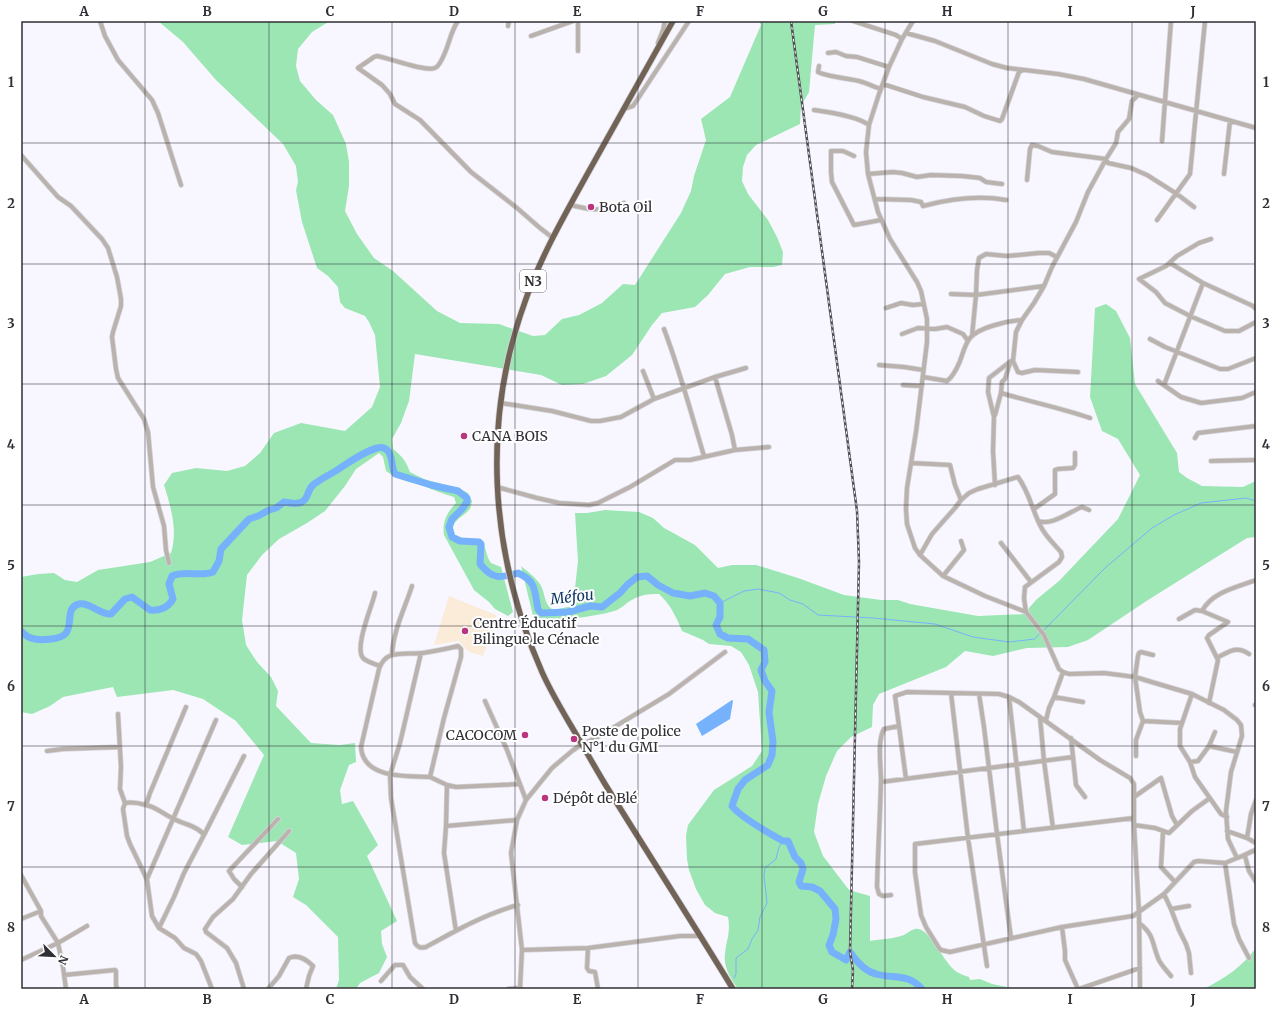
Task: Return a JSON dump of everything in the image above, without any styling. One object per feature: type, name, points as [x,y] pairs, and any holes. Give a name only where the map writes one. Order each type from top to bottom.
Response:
[{"type":"highway","name":"N3","points":[[673,21],[570,205],[535,276],[520,315],[509,356],[501,403],[497,433],[497,487],[499,518],[508,571],[520,615],[541,671],[553,696],[699,936],[733,989]]},
{"type":"street","points":[[100,21],[105,36],[118,60],[152,100],[181,185]]},
{"type":"street","points":[[458,21],[455,25],[446,50],[438,66],[435,68],[430,69],[404,64],[377,56],[358,68],[382,85],[390,94],[395,104],[420,120],[471,172],[553,238]]},
{"type":"street","points":[[508,26],[509,21]]},
{"type":"street","points":[[532,36],[573,21]]},
{"type":"street","points":[[578,21],[578,51]]},
{"type":"street","points":[[649,64],[663,30],[665,21]]},
{"type":"street","points":[[624,109],[633,106],[689,21]]},
{"type":"street","points":[[853,21],[896,35],[902,39]]},
{"type":"street","points":[[913,21],[902,39],[881,89],[869,125],[866,152],[868,174],[878,212],[890,239],[917,282],[927,319],[927,338],[923,377],[906,509],[907,524],[920,555],[943,576],[985,596],[1026,612]]},
{"type":"street","points":[[1162,141],[1171,21]]},
{"type":"street","points":[[1158,220],[1190,174],[1197,112],[1199,68],[1204,21]]},
{"type":"street","points":[[906,33],[935,41],[992,64],[1084,79],[1256,128]]},
{"type":"street","points":[[828,53],[836,52],[846,56],[857,57],[889,68]]},
{"type":"street","points":[[819,66],[818,72],[822,75],[856,80],[881,89]]},
{"type":"street","points":[[883,84],[923,97],[965,107],[984,116],[1000,121],[1019,72],[1023,70]]},
{"type":"street","points":[[995,485],[993,452],[994,417],[1001,393],[1002,382],[1005,378],[1007,368],[1012,361],[1016,332],[1044,286],[1088,192],[1116,143],[1118,132],[1129,119],[1132,101],[1138,95]]},
{"type":"street","points":[[814,110],[841,115],[869,125]]},
{"type":"street","points":[[1224,174],[1230,121]]},
{"type":"street","points":[[1027,180],[1030,149],[1032,145],[1052,152],[1106,159],[1108,163],[1131,168],[1147,175],[1194,207]]},
{"type":"street","points":[[854,156],[843,151],[831,151],[830,172],[834,187],[854,225],[881,220]]},
{"type":"street","points":[[21,155],[58,197],[70,206],[102,239],[108,248],[117,277],[121,300],[121,306],[112,337],[116,369],[118,378],[144,419],[148,432],[153,487],[164,526],[166,550],[169,563]]},
{"type":"street","points":[[868,174],[898,172],[917,177],[962,176],[980,178],[986,182],[1002,184]]},
{"type":"street","points":[[875,199],[911,200],[921,202],[923,206],[960,198],[991,198],[1006,200]]},
{"type":"street","points":[[570,205],[589,209],[612,210],[624,203]]},
{"type":"street","points":[[1211,238],[1199,242],[1159,270],[1139,279],[1156,292],[1165,303],[1190,316],[1225,331],[1239,331],[1256,322]]},
{"type":"street","points":[[972,336],[979,258],[986,254],[1007,256],[1049,253],[1057,257]]},
{"type":"street","points":[[1170,263],[1203,283],[1254,306],[1256,309]]},
{"type":"street","points":[[1164,385],[1203,283]]},
{"type":"street","points":[[951,294],[976,295],[1044,286]]},
{"type":"street","points":[[886,308],[902,303],[913,305],[923,304]]},
{"type":"street","points":[[923,377],[947,381],[950,379],[958,365],[968,341],[972,336],[986,328],[1022,320]]},
{"type":"street","points":[[902,334],[918,328],[935,329],[948,327],[963,334],[968,341]]},
{"type":"street","points":[[664,329],[685,388],[704,456]]},
{"type":"street","points":[[1150,339],[1202,363],[1224,370],[1256,358]]},
{"type":"street","points":[[1012,361],[1018,372],[1022,373],[1035,370],[1078,372]]},
{"type":"street","points":[[994,417],[988,392],[990,378],[1012,361]]},
{"type":"street","points":[[878,365],[904,366],[923,370]]},
{"type":"street","points":[[501,403],[552,411],[594,422],[621,417],[654,399],[715,377],[746,368]]},
{"type":"street","points":[[643,371],[654,399]]},
{"type":"street","points":[[715,377],[735,450]]},
{"type":"street","points":[[1158,382],[1181,397],[1201,403],[1242,398],[1256,392]]},
{"type":"street","points":[[903,384],[922,386]]},
{"type":"street","points":[[1001,393],[1068,410],[1090,418]]},
{"type":"street","points":[[1195,438],[1198,433],[1256,426]]},
{"type":"street","points":[[497,487],[559,503],[589,505],[598,503],[630,487],[675,460],[690,460],[735,450],[769,446]]},
{"type":"street","points":[[1034,509],[1055,494],[1055,470],[1073,468],[1075,465],[1075,453]]},
{"type":"street","points":[[1210,460],[1256,460]]},
{"type":"street","points":[[911,463],[950,465],[955,485],[961,500]]},
{"type":"street","points":[[920,555],[932,534],[961,500],[973,491],[1018,477],[1022,482],[1038,521],[1046,534],[1061,552],[1062,557],[1059,562],[1025,587],[1024,598],[1026,612],[1044,635],[1059,669],[1068,674],[1104,673],[1136,678],[1192,694],[1230,714],[1241,725],[1242,736],[1231,772],[1226,804],[1228,839],[1237,858]]},
{"type":"street","points":[[1038,521],[1050,521],[1082,507],[1089,510]]},
{"type":"street","points":[[943,576],[964,550],[961,541]]},
{"type":"street","points":[[1001,543],[1031,582]]},
{"type":"street","points":[[1202,611],[1208,601],[1235,587],[1256,580]]},
{"type":"street","points":[[392,655],[395,634],[412,586]]},
{"type":"street","points":[[375,594],[360,644],[363,658],[380,666]]},
{"type":"street","points":[[1179,619],[1195,610],[1202,611],[1228,622],[1207,638],[1218,657],[1218,665],[1209,703]]},
{"type":"street","points":[[430,777],[444,718],[461,657],[461,649],[458,646],[421,653],[392,655],[384,660],[380,666],[361,752],[366,761],[376,770],[390,775],[430,777],[447,785],[456,787],[520,784]]},
{"type":"street","points":[[1218,657],[1237,649],[1244,650],[1249,654]]},
{"type":"street","points":[[508,989],[520,989],[522,950],[511,853],[517,820],[526,800],[560,761],[582,744],[606,732],[657,702],[725,652]]},
{"type":"street","points":[[1136,756],[1136,740],[1143,721],[1140,712],[1136,678],[1139,653],[1141,652],[1153,656]]},
{"type":"street","points":[[421,653],[400,743],[390,775],[391,798],[415,943],[418,946],[426,947],[456,930],[502,910],[518,905]]},
{"type":"street","points":[[1046,720],[1063,672]]},
{"type":"street","points":[[906,779],[895,696],[897,694],[907,692],[999,694],[1009,697],[1046,720],[1100,760],[1130,778],[1134,784],[1134,825],[1139,912],[1140,989]]},
{"type":"street","points":[[951,693],[968,838],[987,966]]},
{"type":"street","points":[[979,694],[996,834],[1011,938]]},
{"type":"street","points":[[1192,694],[1180,729],[1180,746],[1190,762],[1195,777],[1221,814],[1227,817]]},
{"type":"street","points":[[1009,697],[1024,831]]},
{"type":"street","points":[[1054,697],[1083,702]]},
{"type":"street","points":[[485,701],[526,800]]},
{"type":"street","points":[[146,805],[186,706]]},
{"type":"street","points":[[118,714],[120,789],[125,803],[124,812],[130,844],[147,880],[152,916],[159,928],[175,938],[184,948],[196,954],[201,961],[212,989]]},
{"type":"street","points":[[1040,717],[1053,828]]},
{"type":"street","points":[[147,880],[216,720]]},
{"type":"street","points":[[1143,721],[1182,723]]},
{"type":"street","points":[[891,895],[883,896],[879,894],[877,887],[881,742],[882,734],[886,728],[899,726]]},
{"type":"street","points":[[1190,762],[1198,761],[1209,746],[1215,732]]},
{"type":"street","points":[[1071,738],[1076,785],[1085,797]]},
{"type":"street","points":[[1209,746],[1237,752]]},
{"type":"street","points":[[47,751],[120,747]]},
{"type":"street","points":[[159,928],[184,873],[244,756]]},
{"type":"street","points":[[881,782],[1073,757]]},
{"type":"street","points":[[1134,797],[1161,778],[1172,816],[1177,825]]},
{"type":"street","points":[[447,785],[444,853],[456,930]]},
{"type":"street","points":[[1134,825],[1155,828],[1169,833],[1192,811],[1210,798]]},
{"type":"street","points":[[1247,838],[1251,814],[1256,800]]},
{"type":"street","points":[[125,803],[134,802],[146,805],[197,829],[204,834]]},
{"type":"street","points":[[1134,818],[915,844],[915,872],[921,915],[926,927],[941,950],[950,952],[1062,927],[1133,916],[1164,894],[1194,862],[1225,863],[1245,856],[1249,852],[1256,850]]},
{"type":"street","points":[[242,887],[234,879],[230,871],[278,819]]},
{"type":"street","points":[[446,826],[517,820]]},
{"type":"street","points":[[244,989],[236,963],[228,948],[205,931],[213,917],[233,898],[251,874],[289,831]]},
{"type":"street","points":[[1227,831],[1256,843]]},
{"type":"street","points":[[1163,832],[1161,867],[1175,882]]},
{"type":"street","points":[[1245,856],[1249,871],[1256,882]]},
{"type":"street","points":[[1225,863],[1234,924],[1239,939],[1249,958]]},
{"type":"street","points":[[21,875],[41,911],[41,916],[58,944],[66,989]]},
{"type":"street","points":[[1164,894],[1178,930],[1186,944],[1189,953],[1191,973]]},
{"type":"street","points":[[1171,909],[1189,906]]},
{"type":"street","points":[[21,919],[41,911]]},
{"type":"street","points":[[1139,923],[1154,940],[1158,960],[1171,976]]},
{"type":"street","points":[[21,960],[58,944],[87,926]]},
{"type":"street","points":[[1062,927],[1065,951],[1064,960],[1078,989],[1140,968]]},
{"type":"street","points":[[522,950],[588,948],[680,936],[699,936]]},
{"type":"street","points":[[588,948],[587,968],[595,972],[598,989]]},
{"type":"street","points":[[268,989],[279,976],[289,958],[296,956],[313,966],[306,989]]},
{"type":"street","points":[[381,981],[395,965],[402,965],[410,977],[423,989]]},
{"type":"street","points":[[64,975],[115,970],[117,989]]},
{"type":"shaded area","name":"Centre Éducatif Bilingue le Cénacle","points":[[449,596],[496,615],[496,622],[483,656],[469,652],[459,641],[434,645]]},
{"type":"green space","points":[[158,21],[330,21],[312,32],[298,49],[296,66],[300,81],[316,100],[333,115],[346,144],[349,162],[349,186],[345,211],[357,234],[374,258],[393,271],[437,311],[460,323],[499,324],[533,336],[545,335],[562,319],[579,315],[602,303],[623,284],[635,285],[681,213],[691,191],[694,176],[706,140],[701,119],[730,97],[761,25],[759,21],[835,21],[835,24],[815,25],[809,92],[801,106],[800,124],[756,145],[747,155],[743,167],[742,181],[748,194],[768,220],[777,237],[783,252],[782,265],[773,267],[750,267],[725,274],[708,295],[695,307],[662,313],[632,355],[606,376],[583,384],[562,385],[541,375],[415,354],[409,401],[401,423],[392,439],[393,449],[403,459],[410,472],[424,479],[468,493],[472,501],[471,507],[455,523],[453,531],[458,537],[483,541],[491,563],[501,567],[513,612],[508,616],[495,609],[474,590],[444,535],[446,518],[456,503],[454,497],[403,480],[390,474],[386,471],[383,457],[379,453],[356,469],[345,486],[325,511],[279,539],[262,555],[247,575],[242,620],[246,645],[257,662],[271,677],[278,691],[276,706],[311,743],[340,745],[355,743],[356,762],[349,765],[340,790],[342,804],[353,801],[378,845],[367,856],[397,921],[381,931],[382,944],[387,957],[379,973],[360,983],[356,989],[336,989],[339,980],[338,937],[306,905],[293,897],[299,879],[296,853],[277,841],[242,845],[228,837],[264,755],[236,721],[203,699],[173,690],[117,697],[113,687],[63,697],[50,706],[32,714],[21,712],[21,577],[54,573],[65,580],[77,582],[98,570],[150,562],[171,553],[174,527],[164,485],[172,473],[196,468],[227,471],[245,466],[260,453],[274,433],[301,423],[345,431],[372,407],[380,387],[375,335],[365,316],[345,308],[340,302],[338,287],[328,276],[317,268],[302,222],[296,190],[298,182],[296,166],[283,144],[216,80],[183,42]]},
{"type":"green space","points":[[1106,304],[1116,311],[1130,338],[1135,384],[1177,453],[1179,472],[1202,486],[1243,487],[1256,481],[1256,537],[1247,538],[1148,600],[1088,640],[1068,647],[1027,648],[993,656],[965,651],[946,667],[879,694],[873,705],[872,727],[851,737],[837,751],[826,776],[818,804],[814,832],[823,856],[849,890],[870,896],[870,941],[904,935],[912,930],[918,929],[928,935],[952,968],[964,976],[969,977],[970,980],[980,979],[992,984],[1017,989],[738,989],[730,977],[725,964],[725,954],[729,932],[728,917],[715,913],[705,905],[696,889],[689,870],[686,836],[688,825],[714,790],[752,766],[762,751],[758,692],[749,665],[741,652],[731,646],[709,644],[682,631],[670,607],[659,594],[639,597],[631,600],[618,610],[605,613],[554,620],[534,620],[521,566],[540,584],[546,601],[553,610],[573,606],[578,561],[575,513],[605,510],[639,512],[653,518],[664,528],[695,545],[718,568],[732,565],[756,565],[798,578],[844,595],[881,600],[898,600],[910,604],[978,616],[1027,614],[1029,608],[1037,599],[1059,581],[1118,519],[1140,475],[1118,439],[1102,431],[1090,397],[1095,308]]},
{"type":"green space","points":[[1256,948],[1256,989],[1203,989],[1232,972],[1251,955]]},
{"type":"water","points":[[732,700],[730,719],[702,736],[696,724]]},
{"type":"waterway","name":"Méfou","points":[[21,631],[28,637],[35,639],[44,640],[60,637],[68,630],[72,609],[79,604],[87,605],[107,614],[111,614],[125,599],[132,597],[150,610],[157,610],[169,605],[173,599],[169,584],[172,576],[177,574],[203,574],[213,572],[219,561],[221,549],[249,519],[276,508],[284,502],[295,504],[302,502],[306,498],[311,487],[318,481],[366,452],[381,447],[384,448],[390,453],[395,474],[431,485],[458,491],[467,498],[467,502],[452,519],[449,527],[452,537],[460,541],[479,542],[481,544],[480,564],[489,573],[501,577],[518,573],[529,580],[534,587],[538,609],[542,613],[568,612],[590,606],[602,607],[637,577],[647,576],[658,585],[673,593],[690,596],[705,593],[714,596],[720,603],[720,617],[716,625],[720,634],[728,638],[748,639],[764,650],[765,662],[761,670],[765,681],[772,691],[769,712],[773,742],[772,755],[768,765],[745,780],[738,789],[732,806],[736,811],[756,825],[783,841],[788,841],[795,857],[801,863],[803,869],[799,882],[801,886],[812,887],[820,891],[835,909],[836,919],[833,935],[829,945],[832,952],[846,960],[850,952],[868,971],[876,974],[900,977],[917,984],[922,989]]},
{"type":"waterway","points":[[1043,631],[1105,568],[1152,528],[1174,515],[1201,503],[1246,498],[1256,501]]},
{"type":"waterway","points":[[720,603],[744,591],[758,589],[779,593],[790,600],[803,604],[818,615],[873,618],[935,624],[973,637],[1009,642],[1035,639],[1040,633]]},
{"type":"waterway","points":[[734,978],[736,974],[736,958],[748,949],[758,930],[760,917],[767,903],[764,875],[765,868],[776,859],[779,847],[783,841]]},
{"type":"railway","points":[[791,21],[857,511],[859,562],[850,952],[853,970],[852,989]]},
{"type":"place","name":"Bota Oil","points":[[591,207]]},
{"type":"place","name":"CANA BOIS","points":[[464,436]]},
{"type":"place","name":"Centre Éducatif Bilingue le Cénacle","points":[[465,631]]},
{"type":"place","name":"CACOCOM","points":[[525,735]]},
{"type":"place","name":"Poste de police N°1 du GMI","points":[[574,739]]},
{"type":"place","name":"Dépôt de Blé","points":[[545,798]]}]
